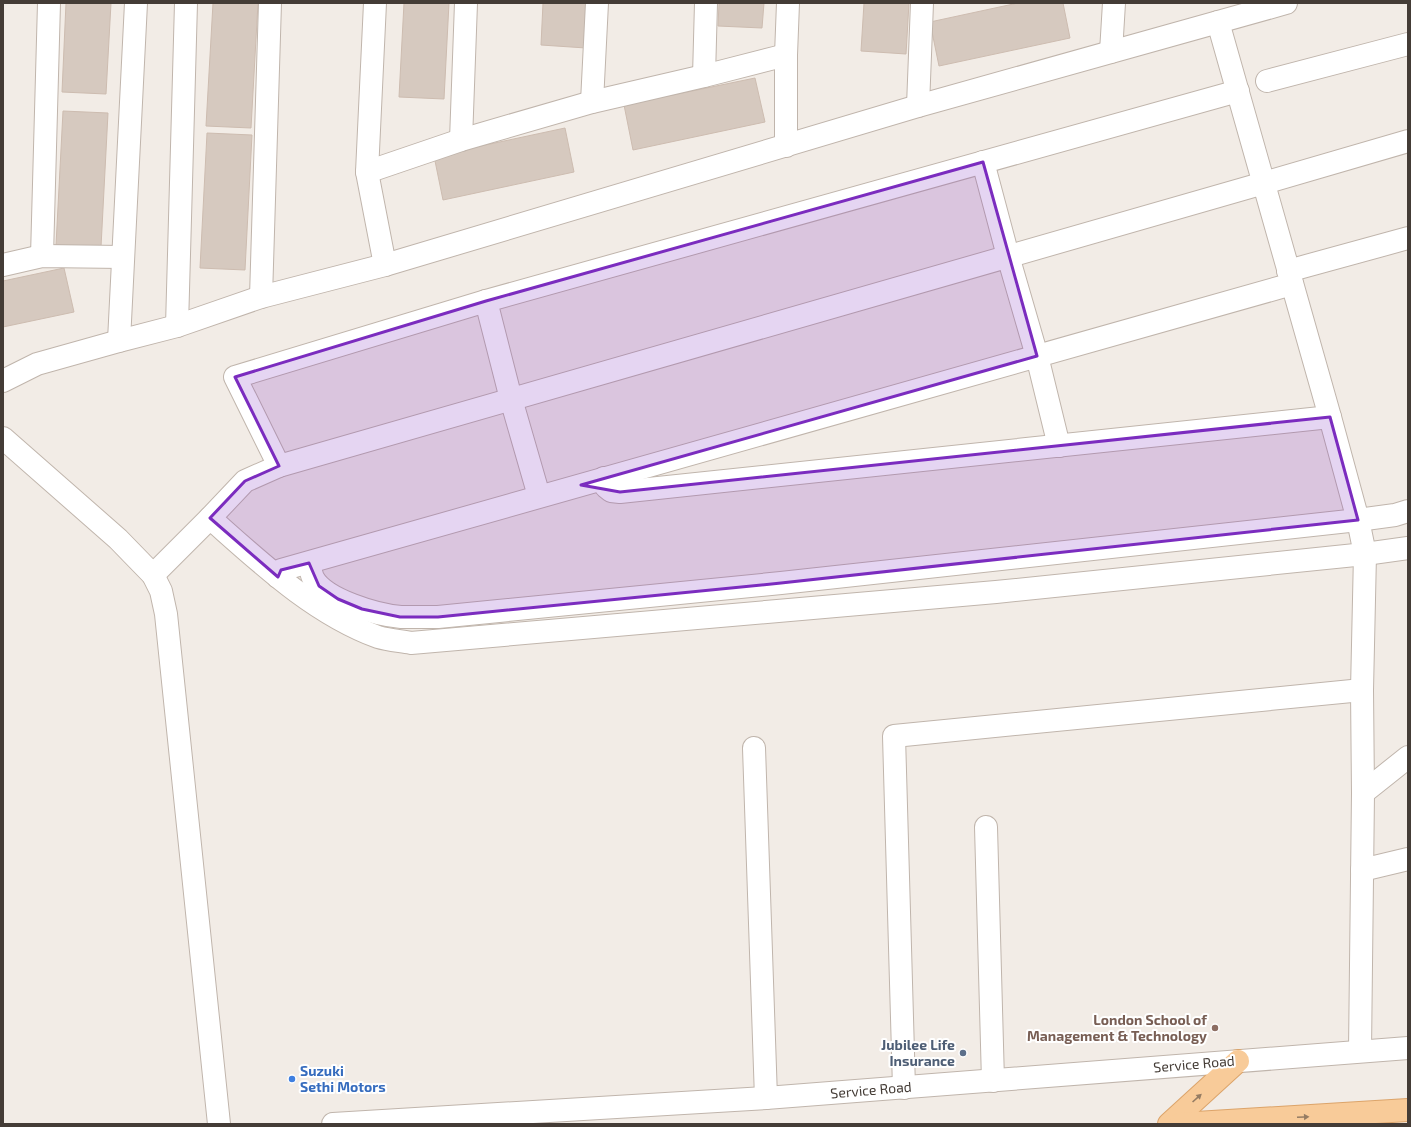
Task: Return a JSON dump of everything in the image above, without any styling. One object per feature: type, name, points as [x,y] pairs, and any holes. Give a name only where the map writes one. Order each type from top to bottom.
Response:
[{"type":"main road","points":[[1169,1124],[1238,1061]]},
{"type":"main road","points":[[1180,1124],[1408,1110]]},
{"type":"street","points":[[42,256],[49,3]]},
{"type":"street","points":[[119,341],[136,3]]},
{"type":"street","points":[[176,326],[186,3]]},
{"type":"street","points":[[261,297],[270,3]]},
{"type":"street","points":[[375,3],[367,172],[385,264]]},
{"type":"street","points":[[461,140],[466,3]]},
{"type":"street","points":[[592,102],[596,3]]},
{"type":"street","points":[[704,76],[706,3]]},
{"type":"street","points":[[786,146],[786,55],[788,3]]},
{"type":"street","points":[[1111,52],[1114,3]]},
{"type":"street","points":[[3,380],[37,364],[176,326],[261,297],[385,264],[918,106],[1218,22],[1242,9],[1286,3]]},
{"type":"street","points":[[918,106],[926,4]]},
{"type":"street","points":[[1218,22],[1330,417],[1358,520],[1365,554],[1362,690],[1364,793],[1360,1051]]},
{"type":"street","points":[[1267,81],[1408,44]]},
{"type":"street","points":[[367,172],[461,140],[592,102],[786,55]]},
{"type":"street","points":[[278,466],[235,377],[486,301],[1238,91]]},
{"type":"street","points":[[153,575],[245,481],[278,466],[1408,141]]},
{"type":"street","points":[[983,162],[1037,356],[1059,446]]},
{"type":"street","points":[[278,577],[281,570],[1037,356],[1290,277],[1408,238]]},
{"type":"street","points":[[3,265],[42,256],[123,257]]},
{"type":"street","points":[[486,301],[511,399],[539,496]]},
{"type":"street","points":[[604,478],[606,487],[612,491],[620,492],[1330,417]]},
{"type":"street","points":[[3,438],[118,539],[153,575],[161,591],[166,614],[218,1124]]},
{"type":"street","points":[[309,563],[313,577],[319,586],[338,599],[362,609],[400,616],[438,617],[782,583],[1358,520],[1395,515],[1408,511]]},
{"type":"street","points":[[210,518],[278,577],[316,605],[349,624],[379,637],[411,643],[996,592],[1365,554],[1408,548]]},
{"type":"street","points":[[904,1088],[894,736],[1362,690]]},
{"type":"street","points":[[754,748],[766,1098]]},
{"type":"street","points":[[1364,793],[1408,758]]},
{"type":"street","points":[[986,827],[993,1080]]},
{"type":"street","points":[[1362,870],[1408,859]]},
{"type":"street","name":"Service Road","points":[[333,1124],[766,1098],[1408,1048]]},
{"type":"highlighted area","points":[[983,162],[1037,356],[581,485],[620,492],[1330,417],[1358,520],[781,583],[438,617],[400,617],[362,609],[338,599],[319,586],[309,563],[281,570],[278,577],[210,518],[245,481],[279,466],[235,377],[486,301]]},
{"type":"building","points":[[66,3],[111,3],[106,94],[62,92]]},
{"type":"building","points":[[213,3],[258,3],[251,128],[206,126]]},
{"type":"building","points":[[404,3],[449,3],[444,99],[399,97]]},
{"type":"building","points":[[543,3],[588,3],[586,48],[541,45]]},
{"type":"building","points":[[719,3],[764,3],[762,28],[718,26]]},
{"type":"building","points":[[864,3],[909,3],[906,54],[861,51]]},
{"type":"building","points":[[1018,3],[1063,3],[1070,38],[939,66],[930,22]]},
{"type":"building","points":[[755,78],[765,122],[633,150],[624,105]]},
{"type":"building","points":[[63,111],[108,113],[101,247],[56,245]]},
{"type":"building","points":[[565,128],[574,172],[443,200],[434,156]]},
{"type":"building","points":[[207,133],[252,135],[245,270],[200,268]]},
{"type":"building","points":[[64,268],[74,312],[3,327],[3,281]]},
{"type":"place","name":"London School of Management & Technology","points":[[1215,1028]]},
{"type":"place","name":"Jubilee Life Insurance","points":[[963,1053]]},
{"type":"place","name":"Suzuki Sethi Motors","points":[[292,1079]]}]
